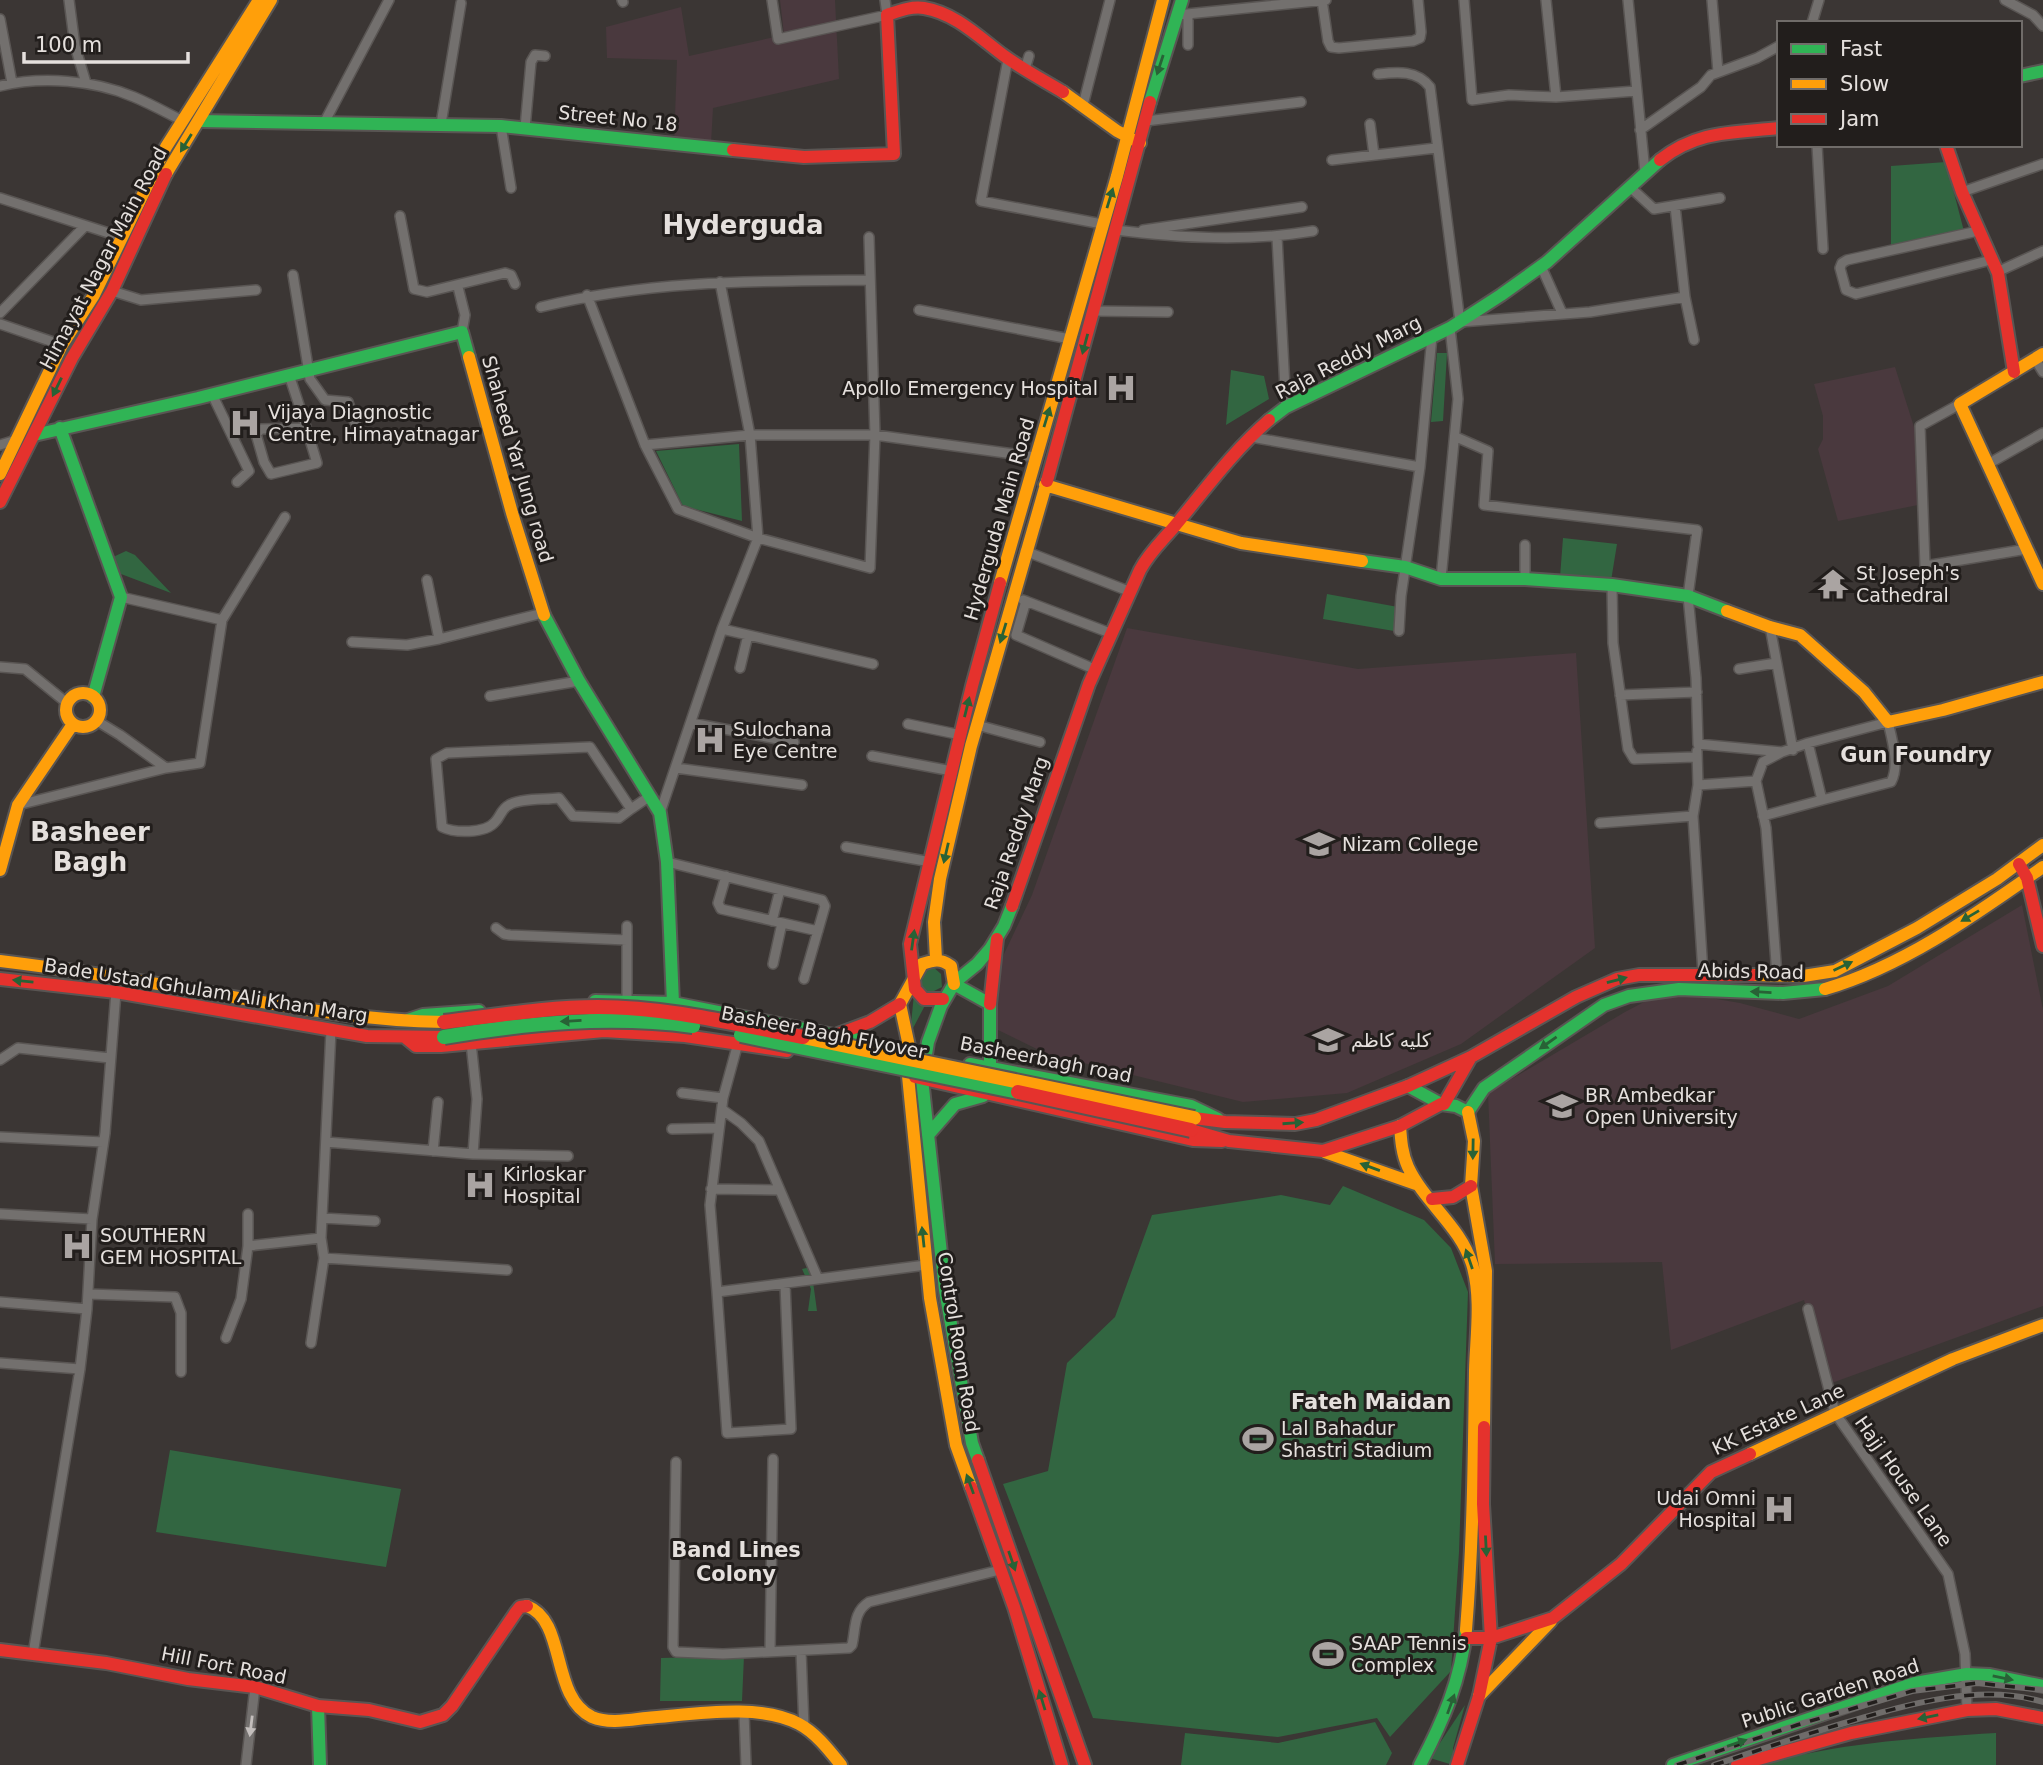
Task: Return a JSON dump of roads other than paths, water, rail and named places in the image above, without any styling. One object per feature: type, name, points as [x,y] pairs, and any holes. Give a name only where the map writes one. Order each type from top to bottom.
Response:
[{"type":"main road","points":[[0,474],[62,345],[94,295],[166,147],[259,0]]},
{"type":"main road","name":"Himayat Nagar Main Road","points":[[0,502],[72,358],[112,291],[159,186],[271,0]]},
{"type":"main road","name":"Hyderguda Main Road","points":[[936,959],[934,922],[940,879],[977,724],[1019,598],[1025,551],[1115,229],[1163,0]]},
{"type":"main road","name":"Hyderguda Main Road","points":[[1133,140],[1146,121],[1157,75],[1182,15],[1182,0]]},
{"type":"main road","points":[[887,15],[910,8],[939,12],[960,23],[1008,59],[1027,62],[1133,140]]},
{"type":"main road","name":"Street No 18","points":[[199,121],[501,126],[804,157],[894,154],[887,15]]},
{"type":"main road","points":[[2022,76],[2043,71]]},
{"type":"main road","name":"Raja Reddy Marg","points":[[917,1053],[943,999],[954,984],[979,962],[1005,923],[1033,853],[1052,788],[1094,668],[1146,560],[1198,493],[1270,418],[1286,407],[1455,325],[1541,266],[1676,147],[1704,136],[1777,128]]},
{"type":"main road","points":[[1947,147],[1962,192],[1994,266],[2014,372]]},
{"type":"main road","name":"Hyderguda Main Road","points":[[913,978],[910,944],[961,735],[1052,387],[1115,229]]},
{"type":"main road","points":[[16,440],[462,332]]},
{"type":"main road","name":"Shaheed Yar Jung road","points":[[462,332],[543,613],[579,681],[660,813],[667,862],[673,1003]]},
{"type":"main road","points":[[2039,357],[1960,404],[2043,584]]},
{"type":"main road","points":[[60,428],[121,597],[93,696],[100,710],[97,721],[87,727],[73,724],[66,713],[67,703],[80,693],[93,696]]},
{"type":"main road","points":[[1045,485],[1241,543],[1405,567],[1441,579],[1525,579],[1612,585],[1688,596],[1770,627],[1800,635],[1864,692],[1888,722],[1943,710],[2043,682]]},
{"type":"main road","points":[[0,870],[18,805],[73,724]]},
{"type":"main road","name":"Basheer Bagh Flyover","points":[[1193,1124],[1295,1124],[1317,1120],[1408,1086],[1471,1057],[1576,997],[1608,982],[1639,975],[1703,973],[1803,976],[1835,971],[1917,928],[2019,864],[2043,845]]},
{"type":"main road","points":[[2019,864],[2027,878],[2043,946]]},
{"type":"main road","name":"Abids Road","points":[[1468,1112],[1484,1088],[1604,1005],[1625,995],[1648,989],[1791,994],[1813,992],[1842,984],[1890,962],[1985,907],[2043,867]]},
{"type":"main road","points":[[987,1095],[992,1068],[990,1004],[997,938]]},
{"type":"main road","points":[[0,954],[16,956],[19,963]]},
{"type":"main road","points":[[834,1035],[862,1027],[881,1018],[900,1004],[922,964],[936,959],[951,966],[954,984],[990,1004]]},
{"type":"main road","name":"Bade Ustad Ghulam Ali Khan Marg","points":[[0,961],[55,967],[403,1030]]},
{"type":"main road","points":[[913,978],[915,989],[924,999],[943,999]]},
{"type":"main road","name":"Bade Ustad Ghulam Ali Khan Marg","points":[[0,979],[116,992],[367,1036],[403,1030]]},
{"type":"main road","name":"Basheerbagh road","points":[[403,1030],[423,1015],[549,1003],[627,1000],[673,1003],[1191,1106],[1225,1122]]},
{"type":"main road","points":[[900,1004],[917,1053],[915,1078]]},
{"type":"main road","name":"Basheer Bagh Flyover","points":[[403,1030],[444,1030],[617,1018],[675,1023],[1193,1124],[1229,1141]]},
{"type":"main road","points":[[403,1030],[416,1046],[604,1031],[662,1034],[738,1043],[915,1078],[1193,1140],[1323,1151],[1416,1184]]},
{"type":"main road","points":[[1323,1151],[1400,1126],[1443,1104],[1471,1057]]},
{"type":"main road","name":"Control Room Road","points":[[915,1078],[928,1135],[945,1290],[972,1443],[1085,1765]]},
{"type":"main road","name":"Control Room Road","points":[[915,1078],[926,1265],[947,1403],[961,1461],[1023,1634],[1062,1765]]},
{"type":"main road","points":[[1408,1086],[1443,1104],[1468,1112],[1474,1141],[1471,1186],[1486,1271],[1483,1504],[1491,1638],[1479,1696],[1457,1765]]},
{"type":"main road","points":[[928,1135],[955,1104],[987,1095]]},
{"type":"main road","points":[[1400,1126],[1402,1153],[1416,1184],[1432,1199],[1462,1241],[1473,1264],[1476,1304],[1474,1452],[1466,1638],[1454,1695],[1443,1725],[1420,1765]]},
{"type":"main road","points":[[1432,1199],[1459,1196],[1471,1186]]},
{"type":"main road","name":"KK Estate Lane","points":[[1466,1638],[1491,1638],[1553,1618],[1621,1564],[1710,1472],[1953,1359],[2043,1325]]},
{"type":"main road","points":[[961,1461],[977,1456]]},
{"type":"main road","name":"Hill Fort Road","points":[[0,1650],[133,1667],[188,1679],[255,1687],[318,1706],[369,1710],[420,1722],[443,1715],[516,1612],[525,1606],[534,1609],[545,1627],[558,1653],[569,1695],[579,1710],[595,1718],[636,1719],[695,1713],[744,1713],[786,1718],[804,1727],[841,1765]]},
{"type":"main road","points":[[1479,1696],[1553,1618]]},
{"type":"main road","name":"Public Garden Road","points":[[1673,1765],[1914,1683],[1967,1674],[1990,1675],[2043,1686]]},
{"type":"main road","points":[[318,1706],[320,1765]]},
{"type":"main road","points":[[1738,1765],[1851,1733],[1985,1707],[2043,1718]]},
{"type":"street","points":[[69,0],[75,46],[86,83]]},
{"type":"street","points":[[324,123],[389,0]]},
{"type":"street","points":[[772,0],[778,39],[887,15],[885,0]]},
{"type":"street","points":[[1083,105],[1110,0]]},
{"type":"street","points":[[1188,45],[1182,15],[1324,0],[1331,47],[1413,41],[1420,38],[1421,32],[1418,0]]},
{"type":"street","points":[[1464,0],[1472,100],[1509,95],[1556,97],[1636,91]]},
{"type":"street","points":[[1546,0],[1556,97]]},
{"type":"street","points":[[1628,0],[1645,172]]},
{"type":"street","points":[[1712,0],[1718,72]]},
{"type":"street","points":[[1813,21],[1819,0]]},
{"type":"street","points":[[2005,0],[2033,15],[2043,26]]},
{"type":"street","points":[[442,124],[461,3]]},
{"type":"street","points":[[0,19],[12,83]]},
{"type":"street","points":[[1640,130],[1701,87],[1711,75],[1757,58],[1777,47]]},
{"type":"street","points":[[525,128],[531,62],[534,55],[545,56]]},
{"type":"street","points":[[1008,59],[981,201],[1115,229],[1185,238],[1277,237],[1313,230]]},
{"type":"street","points":[[1378,74],[1411,73],[1424,78],[1430,87],[1455,325],[1458,398],[1441,579]]},
{"type":"street","points":[[0,86],[12,83],[86,83],[133,96],[183,121]]},
{"type":"street","points":[[1146,121],[1301,102]]},
{"type":"street","points":[[1370,124],[1374,155]]},
{"type":"street","points":[[501,126],[511,188]]},
{"type":"street","points":[[1817,147],[1823,249]]},
{"type":"street","points":[[1332,160],[1436,148]]},
{"type":"street","points":[[1962,192],[2043,164]]},
{"type":"street","points":[[1630,187],[1650,207],[1675,206],[1720,198]]},
{"type":"street","points":[[0,198],[121,237]]},
{"type":"street","points":[[1675,206],[1685,297],[1694,340]]},
{"type":"street","points":[[1115,229],[1302,207]]},
{"type":"street","points":[[400,216],[414,289],[427,292],[458,287],[505,273],[511,275],[515,284]]},
{"type":"street","points":[[0,313],[84,227]]},
{"type":"street","points":[[1978,231],[1847,260],[1840,268],[1846,290],[1856,294],[1994,266],[2043,251]]},
{"type":"street","points":[[587,295],[645,445],[678,509],[758,538],[870,568],[875,435],[869,237]]},
{"type":"street","points":[[1277,237],[1286,407]]},
{"type":"street","points":[[1541,266],[1562,313]]},
{"type":"street","points":[[293,275],[310,379],[326,400],[348,402],[355,423]]},
{"type":"street","points":[[541,307],[587,295],[720,282],[870,280]]},
{"type":"street","points":[[660,813],[722,629],[758,538],[750,435],[720,282]]},
{"type":"street","points":[[458,287],[465,315],[462,332]]},
{"type":"street","points":[[112,291],[141,300],[256,290]]},
{"type":"street","points":[[1455,325],[1590,312],[1685,297]]},
{"type":"street","points":[[919,310],[1070,339]]},
{"type":"street","points":[[1094,311],[1168,312]]},
{"type":"street","points":[[0,324],[62,345]]},
{"type":"street","points":[[1399,631],[1405,567],[1420,467],[1432,336]]},
{"type":"street","points":[[2039,357],[2043,372]]},
{"type":"street","points":[[289,375],[306,428],[317,463],[271,474],[264,462],[256,434],[258,431],[306,428]]},
{"type":"street","points":[[212,394],[248,471],[237,482]]},
{"type":"street","points":[[1960,404],[1920,426],[1925,566],[2027,549]]},
{"type":"street","points":[[1988,464],[2043,433]]},
{"type":"street","points":[[645,445],[750,435],[875,435],[1035,457]]},
{"type":"street","points":[[1251,437],[1420,467]]},
{"type":"street","points":[[1456,437],[1488,451],[1484,505],[1697,530],[1688,596],[1696,692],[1698,744],[1695,757],[1698,785],[1693,816],[1703,973]]},
{"type":"street","points":[[0,445],[16,440]]},
{"type":"street","points":[[18,805],[166,768],[200,763],[222,620],[285,517]]},
{"type":"street","points":[[1525,545],[1525,579]]},
{"type":"street","points":[[1025,551],[1130,592]]},
{"type":"street","points":[[427,580],[439,639]]},
{"type":"street","points":[[1612,585],[1613,643],[1628,750],[1634,759],[1695,757]]},
{"type":"street","points":[[121,597],[222,620]]},
{"type":"street","points":[[1094,668],[1016,635],[1019,598],[1110,633]]},
{"type":"street","points":[[352,642],[407,645],[543,613]]},
{"type":"street","points":[[1770,627],[1793,750]]},
{"type":"street","points":[[722,629],[873,664]]},
{"type":"street","points":[[740,668],[748,635]]},
{"type":"street","points":[[1739,669],[1776,663]]},
{"type":"street","points":[[0,667],[25,669],[67,703]]},
{"type":"street","points":[[490,696],[579,681]]},
{"type":"street","points":[[1620,695],[1696,692]]},
{"type":"street","points":[[97,721],[166,768]]},
{"type":"street","points":[[1698,744],[1782,752],[1888,722],[1895,775],[1891,782],[1763,816]]},
{"type":"street","points":[[691,723],[794,742]]},
{"type":"street","points":[[908,724],[961,735]]},
{"type":"street","points":[[977,724],[1040,742]]},
{"type":"street","points":[[1808,743],[1822,800]]},
{"type":"street","points":[[631,809],[590,747],[447,753],[436,759],[442,827],[449,831],[485,828],[495,824],[503,808],[511,803],[559,798],[573,816],[619,818],[650,796]]},
{"type":"street","points":[[1777,976],[1768,851],[1756,781],[1763,762],[1782,752]]},
{"type":"street","points":[[872,756],[952,771]]},
{"type":"street","points":[[676,768],[802,785]]},
{"type":"street","points":[[1698,785],[1756,781]]},
{"type":"street","points":[[1600,823],[1693,816]]},
{"type":"street","points":[[846,847],[931,862]]},
{"type":"street","points":[[667,862],[825,903],[804,979]]},
{"type":"street","points":[[726,876],[718,904],[721,909],[818,932]]},
{"type":"street","points":[[774,964],[780,890]]},
{"type":"street","points":[[627,926],[627,1000]]},
{"type":"street","points":[[496,928],[510,935],[627,940]]},
{"type":"street","points":[[33,1654],[80,1369],[87,1308],[92,1219],[103,1142],[116,992]]},
{"type":"street","points":[[311,1343],[324,1258],[321,1238],[331,1030]]},
{"type":"street","points":[[471,1043],[477,1098],[473,1154]]},
{"type":"street","points":[[738,1043],[723,1098],[710,1205],[727,1433],[791,1429],[785,1284]]},
{"type":"street","points":[[0,1060],[18,1048],[110,1058]]},
{"type":"street","points":[[682,1093],[723,1098]]},
{"type":"street","points":[[433,1150],[438,1102]]},
{"type":"street","points":[[723,1110],[759,1141],[818,1279]]},
{"type":"street","points":[[672,1129],[719,1128]]},
{"type":"street","points":[[0,1137],[103,1142]]},
{"type":"street","points":[[326,1142],[473,1154],[568,1156]]},
{"type":"street","points":[[711,1189],[779,1189]]},
{"type":"street","points":[[0,1214],[92,1219]]},
{"type":"street","points":[[226,1338],[241,1299],[248,1246],[247,1214]]},
{"type":"street","points":[[322,1219],[375,1221]]},
{"type":"street","points":[[248,1246],[321,1238]]},
{"type":"street","points":[[324,1258],[506,1270]]},
{"type":"street","points":[[717,1292],[926,1265]]},
{"type":"street","points":[[88,1294],[175,1297],[181,1313],[181,1372]]},
{"type":"street","points":[[0,1302],[87,1308]]},
{"type":"street","name":"Hajj House Lane","points":[[1808,1309],[1835,1413],[1948,1574],[1967,1674],[1967,1710]]},
{"type":"street","points":[[0,1363],[80,1369]]},
{"type":"street","points":[[770,1652],[773,1459]]},
{"type":"street","points":[[676,1462],[674,1651],[697,1654],[849,1648],[852,1645],[856,1616],[861,1607],[869,1602],[1000,1570]]},
{"type":"street","points":[[801,1651],[804,1727]]},
{"type":"street","points":[[246,1765],[255,1687]]},
{"type":"street","points":[[744,1713],[746,1765]]},
{"type":"railway","points":[[1677,1765],[1797,1725],[1912,1691],[1977,1683],[2043,1690]]},
{"type":"railway","points":[[1714,1765],[1831,1727],[1945,1698],[1995,1695],[2043,1702]]},
{"type":"place","name":"Apollo Emergency Hospital","points":[[1121,388]]},
{"type":"place","name":"Vijaya Diagnostic Centre, Himayatnagar","points":[[245,423]]},
{"type":"place","name":"St Joseph's Cathedral","points":[[1833,584]]},
{"type":"place","name":"Sulochana Eye Centre","points":[[710,740]]},
{"type":"place","name":"Nizam College","points":[[1319,844]]},
{"type":"place","name":"كليه كاظم","points":[[1328,1040]]},
{"type":"place","name":"BR Ambedkar Open University","points":[[1562,1106]]},
{"type":"place","name":"Kirloskar Hospital","points":[[480,1185]]},
{"type":"place","name":"SOUTHERN GEM HOSPITAL","points":[[77,1246]]},
{"type":"place","name":"Lal Bahadur Shastri Stadium","points":[[1258,1439]]},
{"type":"place","name":"Udai Omni Hospital","points":[[1779,1509]]},
{"type":"place","name":"SAAP Tennis Complex","points":[[1328,1654]]},
{"type":"district","name":"Hyderguda","points":[[743,225]]},
{"type":"district","name":"Gun Foundry","points":[[1916,755]]},
{"type":"district","name":"Basheer Bagh","points":[[90,847]]},
{"type":"district","name":"Fateh Maidan","points":[[1371,1402]]},
{"type":"district","name":"Band Lines Colony","points":[[736,1562]]}]
